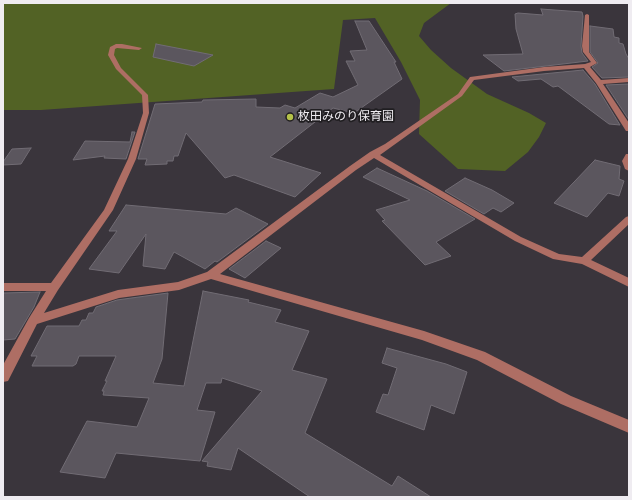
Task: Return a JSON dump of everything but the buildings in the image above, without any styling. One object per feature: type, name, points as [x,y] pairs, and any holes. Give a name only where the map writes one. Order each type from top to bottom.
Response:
[{"type":"street","points":[[33,321],[118,294],[179,286],[211,275],[373,154],[388,146],[460,95],[472,78],[594,64],[586,52],[585,46],[587,16]]},
{"type":"street","points":[[3,377],[33,321],[54,287],[108,210],[132,159],[146,113],[145,95],[119,69],[111,54],[112,48],[116,46],[138,48]]},
{"type":"street","points":[[586,66],[599,82],[629,128]]},
{"type":"street","points":[[599,82],[629,80]]},
{"type":"street","points":[[373,154],[518,239],[557,257],[584,261],[629,282]]},
{"type":"street","points":[[629,156],[626,161],[629,169]]},
{"type":"street","points":[[584,261],[629,219]]},
{"type":"street","points":[[211,275],[424,336],[481,356],[566,400],[629,427]]},
{"type":"street","points":[[3,287],[54,287]]},
{"type":"green space","points":[[3,3],[451,3],[424,23],[419,36],[431,50],[451,68],[487,94],[529,113],[546,123],[539,137],[528,152],[505,171],[458,169],[419,134],[420,100],[401,62],[375,18],[343,20],[334,89],[41,110],[3,110]]},
{"type":"place","name":"枚田みのり保育園","points":[[290,117]]}]
